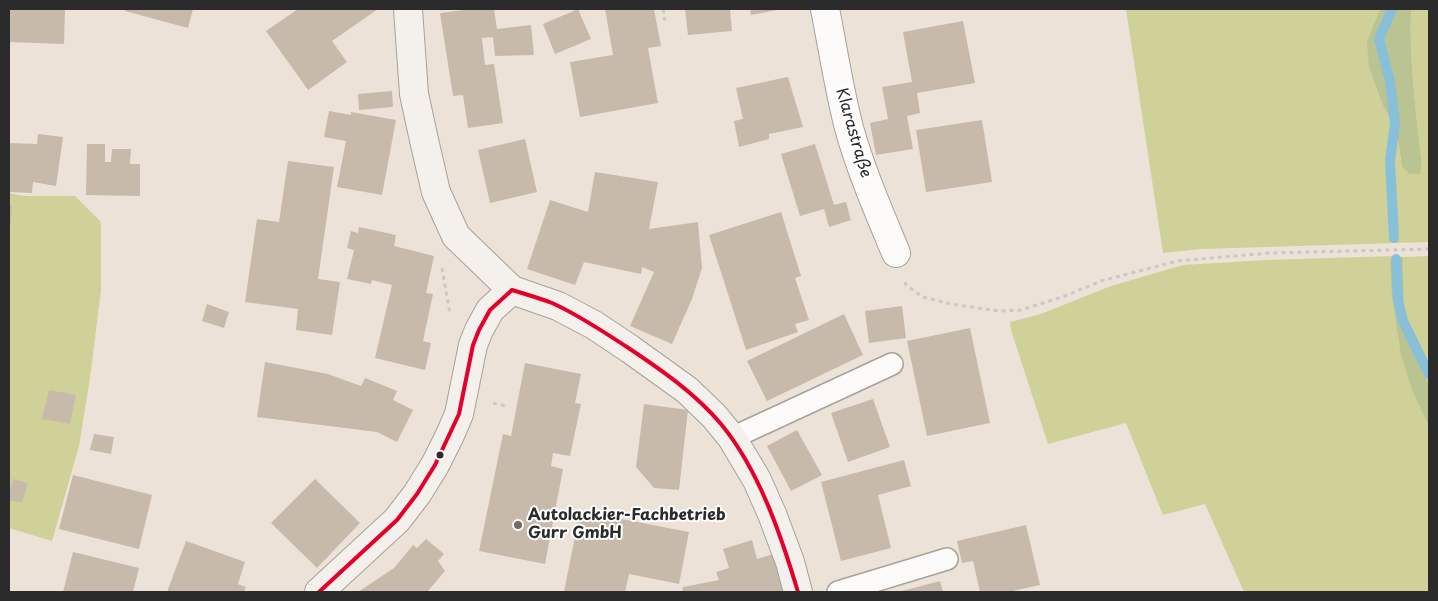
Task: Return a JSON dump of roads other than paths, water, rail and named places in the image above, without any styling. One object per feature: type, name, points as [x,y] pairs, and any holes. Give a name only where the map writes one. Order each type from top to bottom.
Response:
[{"type":"street","points":[[408,9],[414,94],[436,192],[456,236],[512,290],[558,306],[594,325],[687,390],[714,416],[732,438],[757,480],[790,562],[798,592]]},
{"type":"street","name":"Klarastraße","points":[[825,9],[850,130],[864,174],[896,253]]},
{"type":"street","points":[[319,592],[397,520],[417,494],[435,465],[459,414],[473,346],[479,330],[490,310],[512,290]]},
{"type":"lane","points":[[732,438],[892,364]]},
{"type":"lane","points":[[838,592],[947,560]]},
{"type":"waterway","points":[[1392,9],[1379,39],[1390,81],[1395,123],[1390,161],[1394,238]]},
{"type":"waterway","points":[[1396,259],[1398,301],[1403,321],[1429,374]]},
{"type":"place","name":"Autolackier-Fachbetrieb Gurr GmbH","points":[[518,525]]}]
